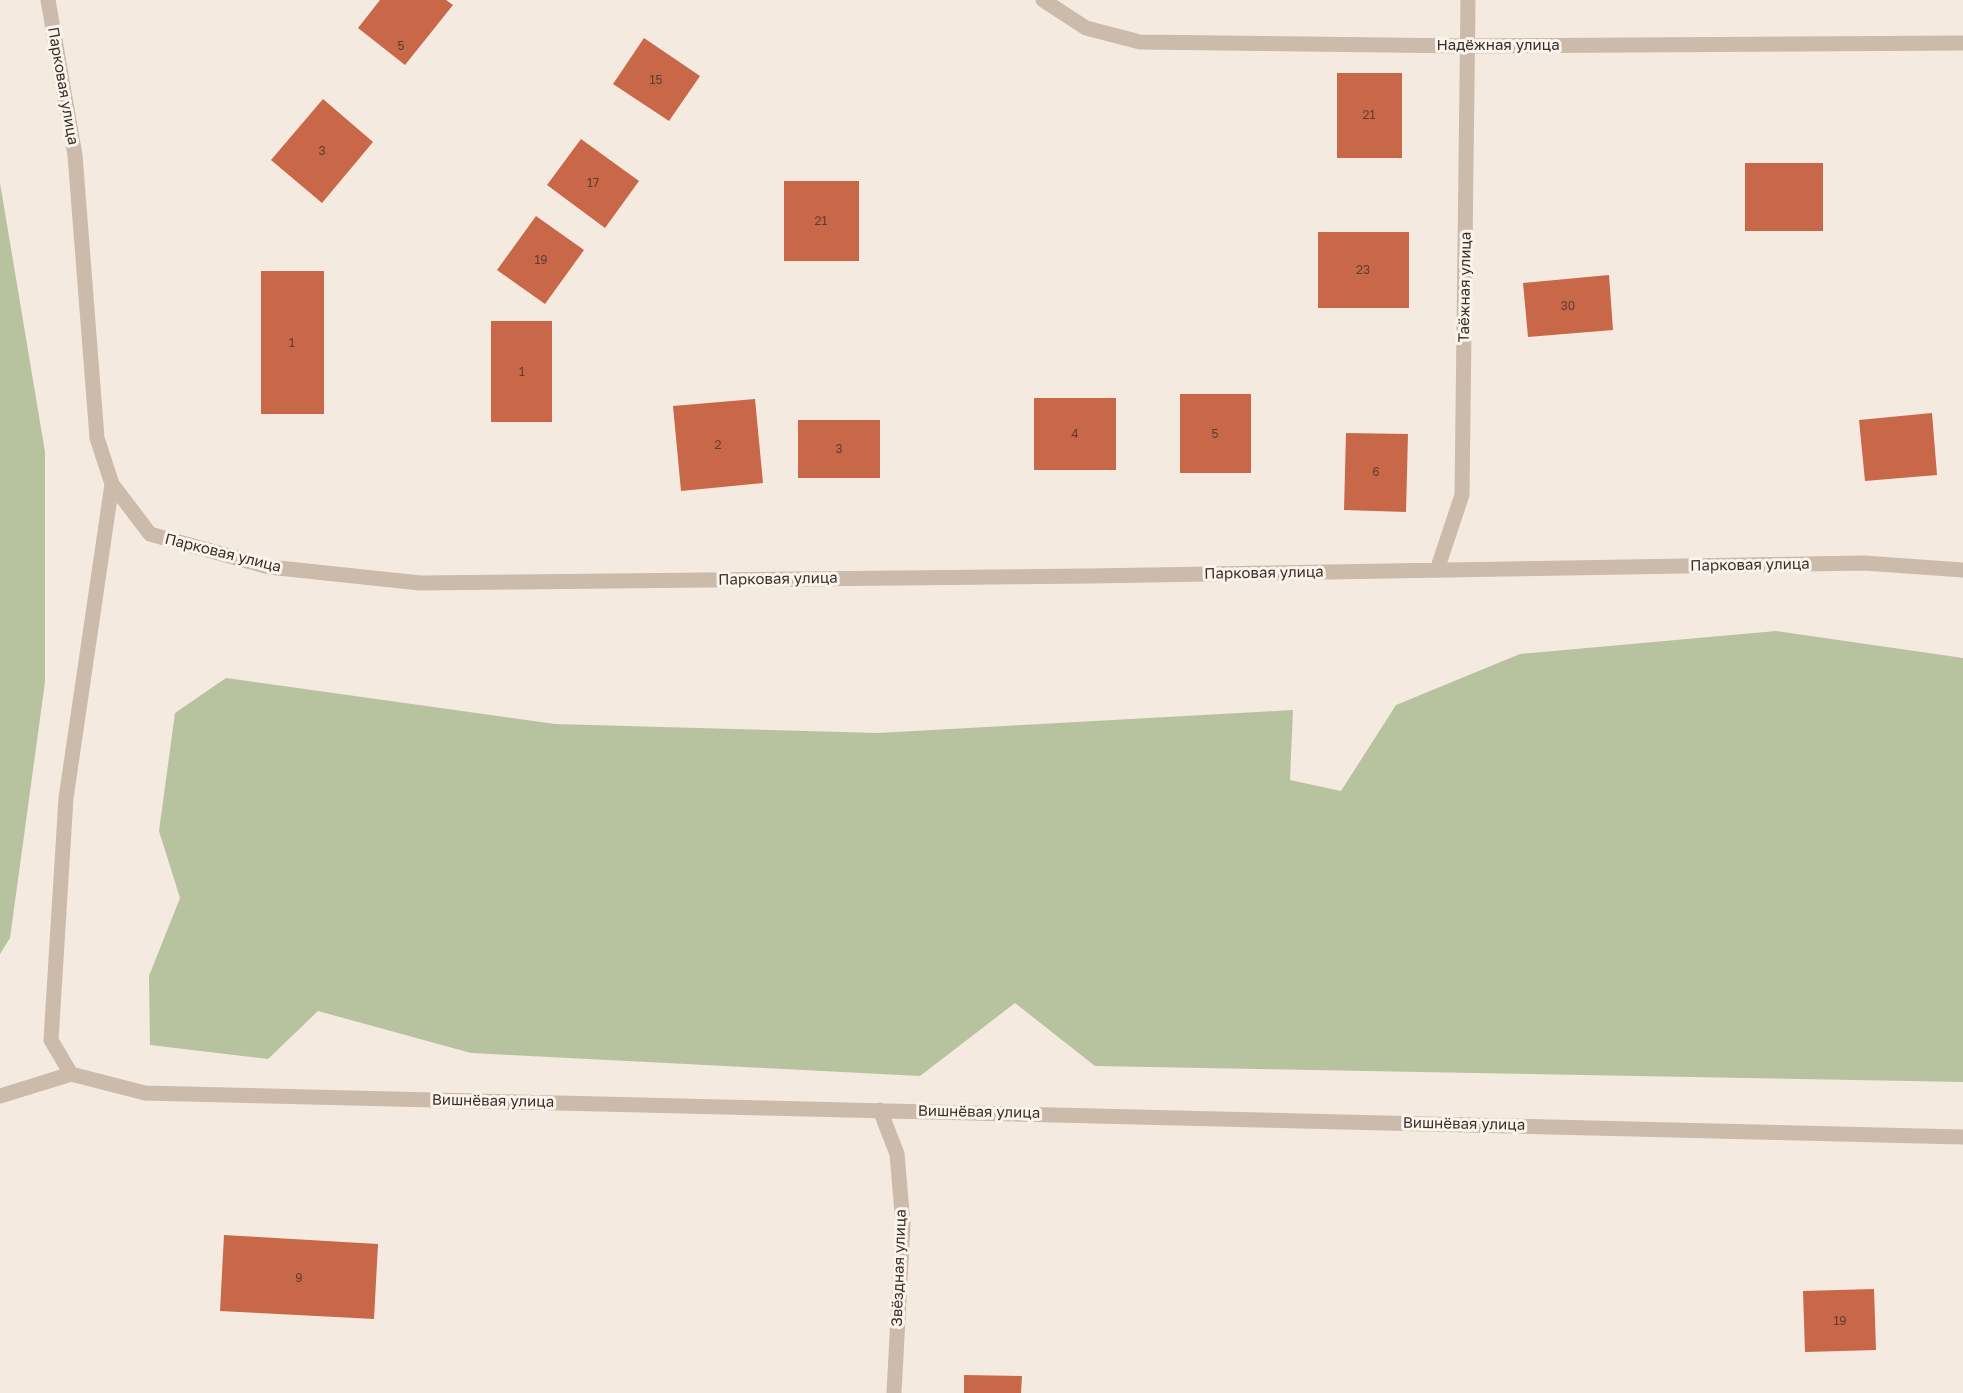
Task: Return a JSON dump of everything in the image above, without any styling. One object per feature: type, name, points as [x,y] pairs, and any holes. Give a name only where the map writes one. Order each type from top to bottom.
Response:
[{"type":"street","name":"Парковая улица","points":[[48,0],[75,155],[97,438],[112,484],[150,534],[269,567],[420,583],[1864,563],[1963,570]]},
{"type":"street","name":"Надёжная улица","points":[[1043,0],[1086,28],[1140,42],[1467,46],[1963,43]]},
{"type":"street","name":"Таёжная улица","points":[[1437,570],[1462,495],[1468,0]]},
{"type":"street","points":[[0,1095],[71,1074],[51,1040],[66,798],[112,484]]},
{"type":"street","name":"Вишнёвая улица","points":[[71,1074],[145,1093],[1963,1137]]},
{"type":"street","name":"Звёздная улица","points":[[880,1110],[897,1154],[903,1224],[894,1393]]},
{"type":"green space","points":[[0,183],[45,452],[45,682],[10,938],[0,954]]},
{"type":"green space","points":[[1776,631],[1963,658],[1963,1082],[1095,1066],[1015,1003],[920,1076],[471,1053],[318,1011],[268,1059],[150,1045],[149,976],[180,898],[159,831],[175,713],[226,678],[555,724],[878,733],[1293,710],[1290,780],[1341,791],[1396,705],[1520,654]]},
{"type":"building","points":[[380,0],[446,0],[453,5],[405,65],[358,28]]},
{"type":"building","points":[[644,38],[700,76],[669,121],[613,84]]},
{"type":"building","points":[[1337,73],[1402,73],[1402,158],[1337,158]]},
{"type":"building","points":[[323,99],[373,142],[322,203],[271,160]]},
{"type":"building","points":[[581,139],[639,181],[605,228],[547,185]]},
{"type":"building","points":[[1745,163],[1823,163],[1823,231],[1745,231]]},
{"type":"building","points":[[784,181],[859,181],[859,261],[784,261]]},
{"type":"building","points":[[536,216],[584,250],[545,304],[497,270]]},
{"type":"building","points":[[1318,232],[1409,232],[1409,308],[1318,308]]},
{"type":"building","points":[[261,271],[324,271],[324,414],[261,414]]},
{"type":"building","points":[[1609,275],[1613,330],[1528,337],[1523,283]]},
{"type":"building","points":[[491,321],[552,321],[552,422],[491,422]]},
{"type":"building","points":[[1180,394],[1251,394],[1251,473],[1180,473]]},
{"type":"building","points":[[1034,398],[1116,398],[1116,470],[1034,470]]},
{"type":"building","points":[[755,399],[763,483],[681,491],[673,406]]},
{"type":"building","points":[[1932,413],[1937,475],[1865,481],[1859,420]]},
{"type":"building","points":[[798,420],[880,420],[880,478],[798,478]]},
{"type":"building","points":[[1346,433],[1408,434],[1406,512],[1344,510]]},
{"type":"building","points":[[224,1235],[378,1244],[374,1319],[220,1311]]},
{"type":"building","points":[[1874,1289],[1876,1350],[1805,1352],[1803,1291]]},
{"type":"building","points":[[964,1375],[1022,1376],[1021,1393],[964,1393]]}]
